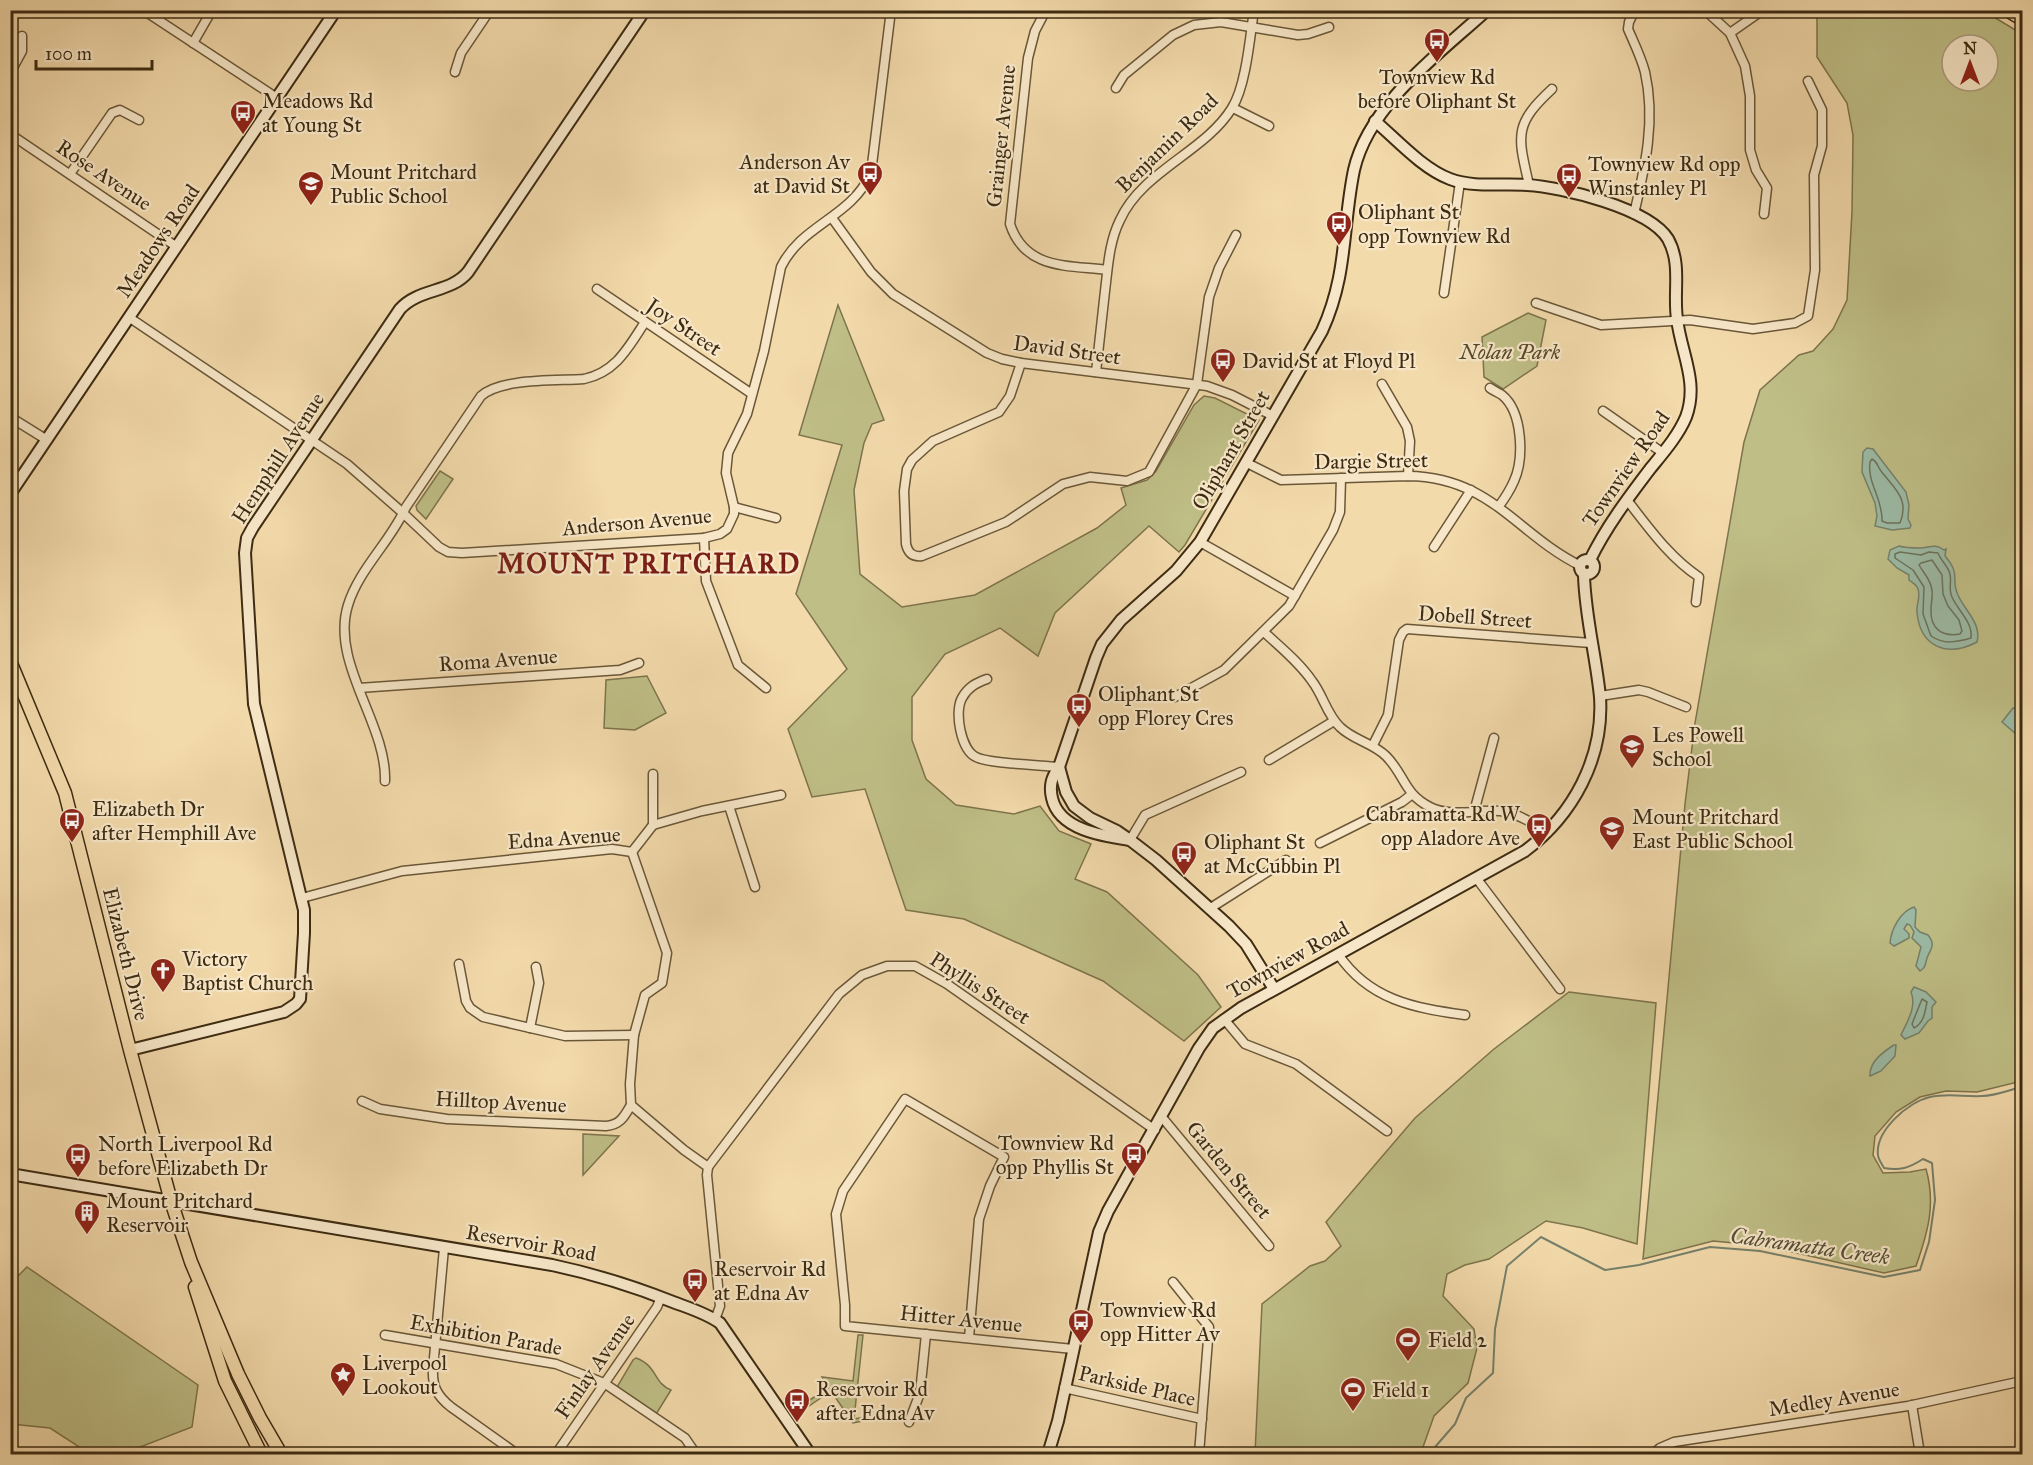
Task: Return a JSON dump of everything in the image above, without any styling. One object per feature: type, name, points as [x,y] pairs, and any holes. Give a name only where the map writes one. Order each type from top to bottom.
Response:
[{"type":"main road","points":[[2007,10],[2022,19]]},
{"type":"main road","name":"Elizabeth Drive","points":[[10,661],[65,793],[130,1050],[190,1262],[198,1300],[225,1381],[261,1455]]},
{"type":"main road","name":"Elizabeth Drive","points":[[190,1262],[238,1374],[281,1455]]},
{"type":"street","points":[[143,10],[277,98]]},
{"type":"street","points":[[193,43],[212,10]]},
{"type":"street","name":"Meadows Road","points":[[12,489],[130,318],[336,10]]},
{"type":"street","points":[[455,72],[461,53],[490,10]]},
{"type":"street","name":"Hemphill Avenue","points":[[130,1050],[284,1012],[297,1004],[301,988],[304,933],[302,898],[254,704],[246,545],[253,527],[406,302],[455,283],[468,272],[645,10]]},
{"type":"street","name":"Anderson Avenue","points":[[130,318],[362,476],[439,547],[448,552],[704,538],[720,534],[731,522],[734,507],[728,485],[727,463],[731,445],[747,414],[786,257],[801,238],[832,218],[859,195],[871,173],[891,10]]},
{"type":"street","name":"Grainger Avenue","points":[[1046,10],[1035,32],[1028,58],[1010,224],[1018,241],[1032,256],[1056,264],[1107,270]]},
{"type":"street","name":"Benjamin Road","points":[[1096,372],[1107,270],[1114,234],[1126,208],[1151,181],[1215,128],[1233,108],[1245,69],[1254,10]]},
{"type":"street","points":[[1375,121],[1397,93],[1487,10]]},
{"type":"street","points":[[1634,214],[1646,155],[1651,111],[1644,69],[1628,29],[1635,10]]},
{"type":"street","points":[[1705,10],[1730,33],[1742,55],[1748,76],[1750,96],[1750,150],[1756,170],[1767,189],[1764,214]]},
{"type":"street","points":[[1730,33],[1763,10]]},
{"type":"street","points":[[1116,88],[1124,75],[1183,28],[1221,22],[1308,34],[1329,27]]},
{"type":"street","points":[[10,73],[22,51],[22,36]]},
{"type":"street","points":[[1536,303],[1601,325],[1690,320],[1753,329],[1795,323],[1808,316],[1815,270],[1814,176],[1822,146],[1822,110],[1808,81]]},
{"type":"street","points":[[1529,185],[1521,150],[1521,130],[1527,114],[1552,89]]},
{"type":"street","points":[[1233,108],[1269,126]]},
{"type":"street","points":[[70,174],[112,113],[124,111],[139,120]]},
{"type":"street","name":"Townview Road","points":[[1048,1455],[1058,1421],[1099,1232],[1108,1211],[1199,1048],[1213,1028],[1274,989],[1525,851],[1548,832],[1575,797],[1589,770],[1598,740],[1600,696],[1586,609],[1585,567],[1606,529],[1663,453],[1685,418],[1690,397],[1690,372],[1677,321],[1676,262],[1667,238],[1660,230],[1634,214],[1596,198],[1529,185],[1460,182],[1443,176],[1430,168],[1375,121]]},
{"type":"street","name":"Oliphant Street","points":[[1130,840],[1069,823],[1057,811],[1051,795],[1052,780],[1059,767],[1102,644],[1121,620],[1176,571],[1200,542],[1322,331],[1335,299],[1344,255],[1355,167],[1375,121]]},
{"type":"street","name":"Rose Avenue","points":[[10,134],[177,247]]},
{"type":"street","points":[[1444,292],[1460,182]]},
{"type":"street","name":"David Street","points":[[832,218],[871,272],[893,294],[987,353],[1009,362],[1197,384],[1225,391],[1272,416]]},
{"type":"street","points":[[1021,363],[1010,396],[999,412],[933,441],[912,460],[907,469],[904,491],[906,544],[909,553],[913,556],[922,556],[1006,522],[1063,484],[1090,477],[1127,481],[1149,472],[1197,384],[1209,297],[1216,275],[1236,235]]},
{"type":"street","name":"Joy Street","points":[[597,290],[752,394]]},
{"type":"street","points":[[385,782],[384,759],[347,650],[346,614],[357,585],[481,396],[505,384],[584,379],[605,372],[622,358],[645,322]]},
{"type":"street","points":[[1382,384],[1407,427],[1410,441],[1408,476]]},
{"type":"street","points":[[1490,388],[1504,396],[1511,408],[1521,438],[1519,467],[1515,480],[1499,506]]},
{"type":"street","points":[[1603,411],[1663,453]]},
{"type":"street","points":[[11,417],[47,440]]},
{"type":"street","name":"Dargie Street","points":[[1247,463],[1281,480],[1408,476],[1438,478],[1471,490],[1499,506],[1560,553],[1585,567]]},
{"type":"street","points":[[1175,697],[1224,670],[1282,614],[1295,596],[1337,521],[1341,501],[1341,478]]},
{"type":"street","points":[[1434,547],[1471,490]]},
{"type":"street","points":[[1627,500],[1670,554],[1699,577],[1696,602]]},
{"type":"street","points":[[734,507],[776,518]]},
{"type":"street","points":[[704,538],[706,581],[738,665],[766,688]]},
{"type":"street","points":[[1200,542],[1295,596]]},
{"type":"street","name":"Dobell Street","points":[[1372,745],[1388,715],[1399,640],[1407,629],[1591,643]]},
{"type":"street","points":[[1264,632],[1307,674],[1320,693],[1334,721],[1342,730],[1372,745],[1392,762],[1411,795],[1442,811],[1509,813],[1548,832]]},
{"type":"street","name":"Roma Avenue","points":[[359,687],[620,670],[639,663]]},
{"type":"street","points":[[987,679],[974,683],[959,704],[961,734],[970,753],[983,759],[1059,767]]},
{"type":"street","points":[[1600,696],[1639,690],[1686,707]]},
{"type":"street","points":[[1269,760],[1334,721]]},
{"type":"street","points":[[1474,812],[1494,738]]},
{"type":"street","name":"Oliphant Street","points":[[1059,767],[1066,792],[1074,806],[1090,818],[1117,831],[1156,860],[1246,944],[1274,989]]},
{"type":"street","points":[[1130,840],[1145,815],[1240,771]]},
{"type":"street","points":[[632,852],[653,825],[653,774]]},
{"type":"street","points":[[653,825],[781,795]]},
{"type":"street","points":[[1320,843],[1402,802],[1411,795]]},
{"type":"street","points":[[729,806],[755,887]]},
{"type":"street","name":"Edna Avenue","points":[[302,898],[402,871],[612,849],[632,852],[668,953],[662,983],[645,995],[634,1035],[630,1084],[631,1105]]},
{"type":"street","points":[[1209,909],[1286,860]]},
{"type":"street","points":[[1477,879],[1560,989]]},
{"type":"street","points":[[1338,954],[1355,975],[1372,989],[1393,1001],[1465,1015]]},
{"type":"street","points":[[459,964],[466,1001],[470,1008],[483,1017],[575,1037],[634,1035]]},
{"type":"street","name":"Phyllis Street","points":[[708,1167],[839,994],[862,975],[887,966],[915,966],[947,984],[1155,1130]]},
{"type":"street","points":[[530,1029],[539,988],[536,967]]},
{"type":"street","points":[[1224,1019],[1245,1044],[1296,1064],[1387,1131]]},
{"type":"street","name":"Hitter Avenue","points":[[969,1338],[979,1219],[990,1185],[1004,1157],[905,1100],[843,1191],[836,1214],[845,1326],[926,1334],[1073,1348]]},
{"type":"street","name":"Hilltop Avenue","points":[[362,1101],[380,1109],[447,1119],[606,1126],[618,1124],[631,1105]]},
{"type":"street","points":[[631,1105],[684,1150],[708,1167],[720,1306],[715,1320]]},
{"type":"street","name":"Garden Street","points":[[1161,1116],[1269,1246]]},
{"type":"street","name":"Reservoir Road","points":[[10,1174],[578,1270],[606,1277],[705,1314],[715,1320],[726,1330],[810,1455]]},
{"type":"street","points":[[444,1248],[432,1378],[437,1393],[451,1407],[517,1455]]},
{"type":"street","points":[[1173,1282],[1209,1327],[1199,1455]]},
{"type":"street","name":"Finlay Avenue","points":[[556,1455],[657,1307],[661,1297]]},
{"type":"street","points":[[909,1422],[920,1393],[926,1334]]},
{"type":"street","name":"Exhibition Parade","points":[[385,1335],[556,1364],[604,1383],[685,1438],[696,1455]]},
{"type":"street","name":"Medley Avenue","points":[[1653,1455],[1660,1448],[1674,1442],[1912,1405],[2022,1381]]},
{"type":"street","name":"Parkside Place","points":[[1064,1388],[1202,1419]]},
{"type":"street","points":[[1912,1405],[1920,1455]]},
{"type":"green space","points":[[1817,11],[1984,11],[2022,34],[2022,1081],[1977,1092],[1946,1091],[1920,1097],[1896,1112],[1875,1136],[1873,1155],[1883,1173],[1926,1169],[1930,1194],[1929,1218],[1916,1266],[1884,1273],[1766,1246],[1713,1241],[1643,1259],[1685,804],[1695,723],[1744,442],[1760,390],[1799,355],[1813,351],[1833,329],[1847,300],[1853,135],[1847,103],[1817,57]]},
{"type":"green space","points":[[838,305],[884,420],[872,424],[864,443],[854,490],[860,574],[902,607],[975,595],[1097,528],[1126,505],[1121,488],[1147,480],[1156,471],[1194,405],[1204,396],[1215,398],[1259,420],[1179,552],[1149,526],[1055,613],[1038,656],[1000,628],[945,654],[912,697],[912,740],[926,779],[956,805],[1014,814],[1040,806],[1059,831],[1091,844],[1075,879],[1107,892],[1198,975],[1221,1007],[1184,1041],[1103,981],[964,919],[906,910],[865,789],[812,797],[788,729],[847,669],[796,594],[842,445],[799,435]]},
{"type":"green space","name":"Nolan Park","points":[[1528,313],[1546,320],[1537,366],[1503,389],[1484,377],[1482,337]]},
{"type":"green space","points":[[440,471],[453,479],[426,519],[416,506]]},
{"type":"green space","points":[[647,676],[666,713],[635,730],[604,728],[606,680]]},
{"type":"green space","points":[[1569,992],[1656,1003],[1637,1244],[1583,1228],[1546,1221],[1489,1259],[1465,1265],[1447,1274],[1443,1296],[1474,1329],[1477,1348],[1468,1383],[1434,1416],[1423,1447],[1417,1454],[1255,1454],[1262,1304],[1310,1266],[1325,1261],[1341,1246],[1326,1222],[1415,1118],[1494,1049]]},
{"type":"green space","points":[[583,1134],[619,1136],[583,1175]]},
{"type":"green space","points":[[27,1267],[198,1385],[192,1427],[122,1454],[90,1454],[50,1428],[11,1424],[11,1283]]},
{"type":"green space","points":[[858,1335],[863,1335],[854,1419],[894,1412],[893,1415],[853,1423],[831,1391],[793,1417],[790,1413],[828,1388],[822,1377],[853,1381]]},
{"type":"green space","points":[[636,1358],[648,1365],[661,1383],[671,1390],[655,1416],[617,1387]]},
{"type":"water","points":[[1867,448],[1873,449],[1906,492],[1910,528],[1892,530],[1875,526],[1877,516],[1875,503],[1862,472],[1863,452]]},
{"type":"water","points":[[1899,546],[1918,548],[1935,546],[1946,549],[1945,556],[1953,568],[1958,595],[1977,629],[1977,642],[1966,647],[1946,649],[1929,641],[1923,634],[1917,612],[1919,595],[1917,588],[1909,580],[1909,575],[1888,559],[1890,550]]},
{"type":"water","points":[[2013,708],[2022,711],[2022,736],[2016,734],[2002,722]]},
{"type":"water","points":[[1914,907],[1916,910],[1915,927],[1928,935],[1932,944],[1925,966],[1920,971],[1916,966],[1921,947],[1912,938],[1914,932],[1910,925],[1907,924],[1904,929],[1909,934],[1909,938],[1894,946],[1890,943],[1892,932],[1898,921],[1905,912]]},
{"type":"water","points":[[1914,987],[1926,992],[1936,1002],[1932,1007],[1932,1018],[1919,1033],[1905,1039],[1901,1035],[1912,1009],[1911,992]]},
{"type":"water","points":[[1896,1045],[1895,1056],[1881,1071],[1870,1076],[1874,1062]]},
{"type":"waterway","name":"Cabramatta Creek","points":[[1429,1454],[1455,1424],[1466,1398],[1493,1373],[1495,1329],[1507,1266],[1541,1237],[1605,1270],[1639,1265],[1710,1247],[1760,1251],[1884,1277],[1920,1270],[1929,1242],[1935,1200],[1932,1163],[1923,1159],[1904,1168],[1884,1168],[1879,1160],[1878,1146],[1887,1127],[1903,1111],[1930,1097],[1987,1096],[2022,1087]]},
{"type":"place","name":"Townview Rd before Oliphant St","points":[[1437,64]]},
{"type":"place","name":"Meadows Rd at Young St","points":[[243,136]]},
{"type":"place","name":"Anderson Av at David St","points":[[870,197]]},
{"type":"place","name":"Townview Rd opp Winstanley Pl","points":[[1569,199]]},
{"type":"place","name":"Mount Pritchard Public School","points":[[311,207]]},
{"type":"place","name":"Oliphant St opp Townview Rd","points":[[1339,247]]},
{"type":"place","name":"David St at Floyd Pl","points":[[1223,384]]},
{"type":"place","name":"Oliphant St opp Florey Cres","points":[[1079,729]]},
{"type":"place","name":"Les Powell School","points":[[1632,770]]},
{"type":"place","name":"Elizabeth Dr after Hemphill Ave","points":[[72,844]]},
{"type":"place","name":"Cabramatta Rd W opp Aladore Ave","points":[[1539,849]]},
{"type":"place","name":"Mount Pritchard East Public School","points":[[1612,852]]},
{"type":"place","name":"Oliphant St at McCubbin Pl","points":[[1184,877]]},
{"type":"place","name":"Victory Baptist Church","points":[[163,994]]},
{"type":"place","name":"Townview Rd opp Phyllis St","points":[[1134,1178]]},
{"type":"place","name":"North Liverpool Rd before Elizabeth Dr","points":[[78,1179]]},
{"type":"place","name":"Mount Pritchard Reservoir","points":[[87,1236]]},
{"type":"place","name":"Reservoir Rd at Edna Av","points":[[695,1304]]},
{"type":"place","name":"Townview Rd opp Hitter Av","points":[[1081,1345]]},
{"type":"place","name":"Field 2","points":[[1408,1363]]},
{"type":"place","name":"Liverpool Lookout","points":[[343,1398]]},
{"type":"place","name":"Field 1","points":[[1353,1413]]},
{"type":"place","name":"Reservoir Rd after Edna Av","points":[[797,1424]]},
{"type":"district","name":"MOUNT PRITCHARD","points":[[649,563]]}]
